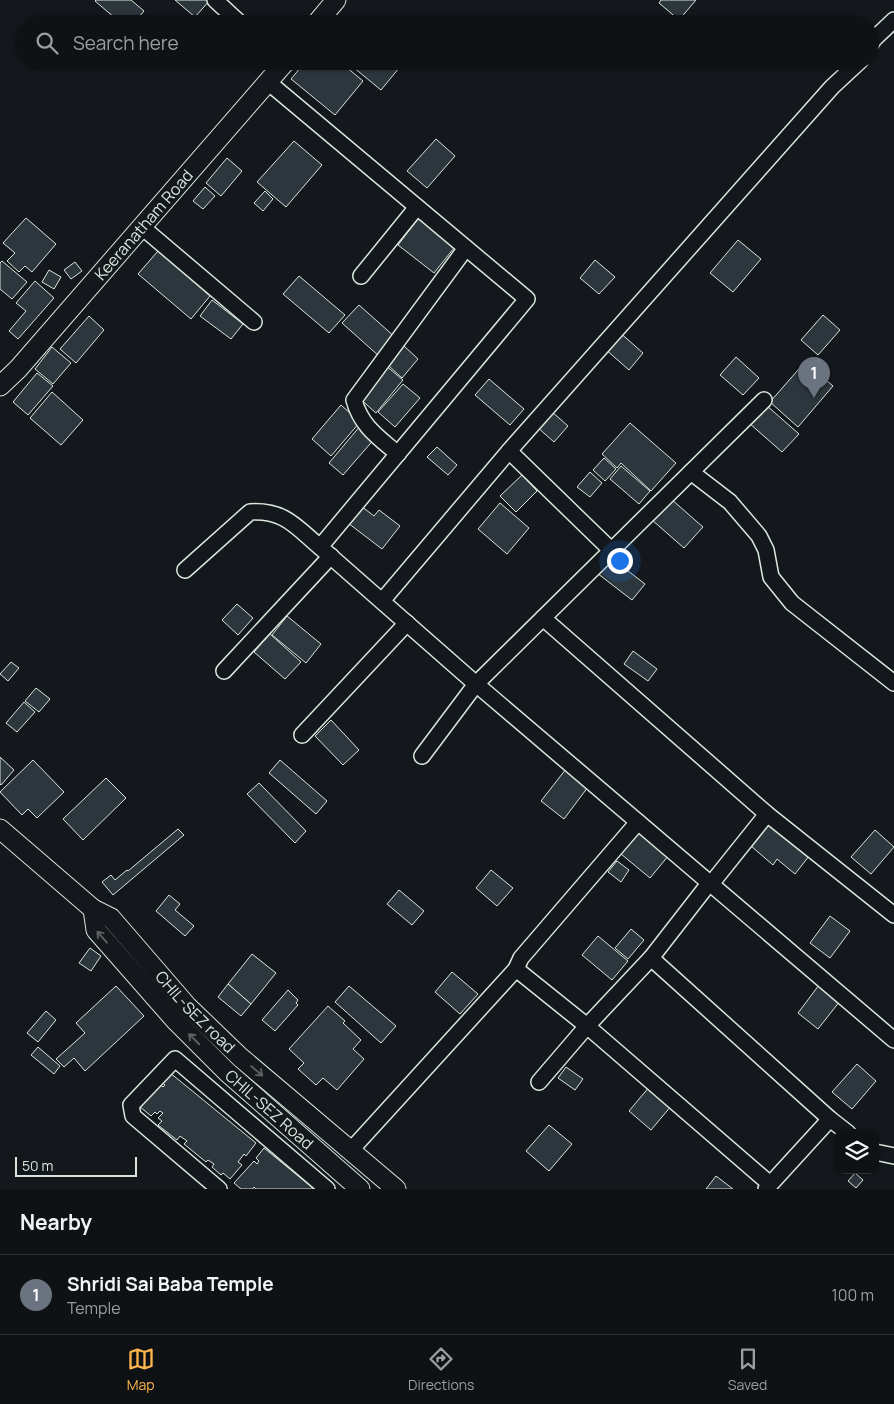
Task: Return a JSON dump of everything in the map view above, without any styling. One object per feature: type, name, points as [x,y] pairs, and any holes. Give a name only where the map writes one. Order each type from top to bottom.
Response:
[{"type":"street","points":[[215,0],[231,15]]},
{"type":"street","points":[[324,15],[336,0]]},
{"type":"street","points":[[879,35],[894,20]]},
{"type":"street","name":"Keeranatham Road","points":[[0,386],[18,369],[278,70]]},
{"type":"street","points":[[382,601],[509,451],[832,87],[850,70]]},
{"type":"street","points":[[224,670],[326,551],[398,454],[527,299],[268,82]]},
{"type":"street","points":[[361,276],[417,207]]},
{"type":"street","points":[[142,227],[254,322]]},
{"type":"street","points":[[398,454],[363,423],[357,412],[354,400],[466,248]]},
{"type":"street","points":[[422,756],[476,684],[764,400]]},
{"type":"street","points":[[509,451],[611,550]]},
{"type":"street","points":[[690,472],[730,502],[759,536],[766,550],[771,577],[792,603],[894,682]]},
{"type":"street","points":[[185,570],[250,512],[272,512],[283,516],[326,551],[476,684],[710,884],[892,1035]]},
{"type":"street","points":[[543,618],[767,814],[894,915]]},
{"type":"street","points":[[302,735],[407,623]]},
{"type":"street","points":[[539,1082],[587,1026],[651,958],[707,886],[767,814]]},
{"type":"street","points":[[350,1150],[516,970],[521,958],[638,822]]},
{"type":"street","name":"CHIL-SEZ road","points":[[0,829],[93,909],[111,918],[187,1006],[240,1057],[396,1189]]},
{"type":"street","name":"CHIL-SEZ Road","points":[[93,909],[96,930],[175,1020],[227,1072],[360,1189]]},
{"type":"street","points":[[651,958],[843,1129]]},
{"type":"street","points":[[516,970],[587,1026],[768,1186],[830,1119]]},
{"type":"street","points":[[219,1189],[133,1116],[131,1105],[175,1059],[327,1189]]},
{"type":"street","points":[[879,1153],[894,1156]]},
{"type":"building","points":[[131,0],[144,11],[141,15],[111,15],[95,1]]},
{"type":"building","points":[[175,0],[210,0],[197,15],[193,15]]},
{"type":"building","points":[[661,0],[696,0],[683,15],[673,15],[659,3]]},
{"type":"building","points":[[298,70],[350,70],[363,81],[335,115],[291,79]]},
{"type":"building","points":[[357,70],[397,70],[381,90]]},
{"type":"building","points":[[436,139],[455,156],[427,188],[407,171]]},
{"type":"building","points":[[294,141],[322,165],[286,207],[257,182]]},
{"type":"building","points":[[227,158],[242,171],[221,196],[206,183]]},
{"type":"building","points":[[205,187],[215,196],[203,209],[193,201]]},
{"type":"building","points":[[265,191],[273,199],[263,211],[254,203]]},
{"type":"building","points":[[421,215],[458,243],[434,273],[398,245]]},
{"type":"building","points":[[26,218],[56,244],[32,272],[25,266],[19,272],[7,261],[15,253],[3,243]]},
{"type":"building","points":[[738,240],[761,259],[733,292],[710,273]]},
{"type":"building","points":[[158,251],[210,296],[191,319],[138,274]]},
{"type":"building","points":[[595,260],[615,277],[599,294],[580,278]]},
{"type":"building","points":[[2,261],[27,282],[12,299],[0,289],[0,263]]},
{"type":"building","points":[[75,262],[82,271],[71,279],[64,270]]},
{"type":"building","points":[[49,270],[61,277],[54,289],[42,282]]},
{"type":"building","points":[[299,276],[345,315],[329,333],[283,294]]},
{"type":"building","points":[[35,281],[54,298],[18,339],[9,331],[26,311],[16,303]]},
{"type":"building","points":[[212,300],[243,324],[231,339],[200,316]]},
{"type":"building","points":[[359,305],[396,338],[380,357],[342,323]]},
{"type":"building","points":[[823,315],[840,330],[818,355],[801,340]]},
{"type":"building","points":[[89,316],[104,330],[76,363],[60,349]]},
{"type":"building","points":[[618,331],[643,353],[629,370],[604,348]]},
{"type":"building","points":[[404,346],[418,359],[402,378],[388,365]]},
{"type":"building","points":[[52,347],[71,363],[53,384],[35,369]]},
{"type":"building","points":[[736,357],[759,378],[743,395],[720,375]]},
{"type":"building","points":[[805,362],[833,386],[798,427],[770,402]]},
{"type":"building","points":[[385,365],[403,380],[376,413],[358,397]]},
{"type":"building","points":[[37,373],[53,386],[28,415],[13,402]]},
{"type":"building","points":[[489,379],[524,409],[510,425],[475,395]]},
{"type":"building","points":[[403,384],[420,398],[395,427],[378,412]]},
{"type":"building","points":[[52,392],[83,420],[61,445],[30,418]]},
{"type":"building","points":[[341,405],[360,422],[331,456],[312,439]]},
{"type":"building","points":[[766,405],[799,434],[782,452],[749,423]]},
{"type":"building","points":[[551,411],[568,426],[554,442],[537,427]]},
{"type":"building","points":[[630,423],[676,463],[651,491],[621,463],[617,468],[602,454]]},
{"type":"building","points":[[361,425],[376,437],[343,475],[329,463]]},
{"type":"building","points":[[437,447],[457,465],[448,475],[427,457]]},
{"type":"building","points":[[604,458],[616,469],[605,481],[593,470]]},
{"type":"building","points":[[621,466],[650,491],[639,504],[610,479]]},
{"type":"building","points":[[590,472],[602,483],[590,497],[577,487]]},
{"type":"building","points":[[522,475],[537,491],[516,512],[500,496]]},
{"type":"building","points":[[671,499],[703,527],[684,548],[652,520]]},
{"type":"building","points":[[500,503],[529,528],[507,554],[478,529]]},
{"type":"building","points":[[361,506],[374,516],[379,510],[400,526],[382,549],[348,523]]},
{"type":"building","points":[[610,557],[645,584],[632,600],[597,573]]},
{"type":"building","points":[[237,604],[253,618],[238,635],[222,620]]},
{"type":"building","points":[[287,616],[321,644],[306,663],[272,635]]},
{"type":"building","points":[[270,634],[301,662],[285,679],[254,652]]},
{"type":"building","points":[[633,651],[657,669],[648,681],[624,664]]},
{"type":"building","points":[[11,662],[19,668],[8,681],[0,674]]},
{"type":"building","points":[[36,688],[50,699],[39,712],[25,701]]},
{"type":"building","points":[[24,702],[35,712],[17,732],[6,723]]},
{"type":"building","points":[[331,720],[359,750],[343,765],[315,736]]},
{"type":"building","points":[[0,757],[14,770],[1,785],[0,784]]},
{"type":"building","points":[[33,760],[64,792],[37,818],[28,809],[22,815],[0,792]]},
{"type":"building","points":[[280,760],[327,801],[316,814],[269,773]]},
{"type":"building","points":[[566,769],[588,787],[564,819],[541,801]]},
{"type":"building","points":[[106,778],[126,798],[83,840],[63,819]]},
{"type":"building","points":[[259,783],[306,831],[295,843],[247,794]]},
{"type":"building","points":[[772,819],[813,851],[795,874],[777,859],[773,865],[751,846]]},
{"type":"building","points":[[178,829],[184,835],[113,895],[102,882],[111,875],[115,880],[128,871]]},
{"type":"building","points":[[875,830],[894,847],[871,874],[851,857]]},
{"type":"building","points":[[641,831],[669,855],[650,878],[621,854]]},
{"type":"building","points":[[617,861],[629,870],[621,882],[608,872]]},
{"type":"building","points":[[491,870],[513,888],[497,906],[476,888]]},
{"type":"building","points":[[399,890],[424,911],[412,925],[387,904]]},
{"type":"building","points":[[169,895],[180,904],[175,910],[194,926],[185,936],[156,911]]},
{"type":"building","points":[[830,916],[850,931],[830,958],[810,943]]},
{"type":"building","points":[[631,929],[644,940],[628,959],[615,948]]},
{"type":"building","points":[[598,936],[628,961],[612,980],[582,955]]},
{"type":"building","points":[[90,948],[101,956],[91,971],[79,963]]},
{"type":"building","points":[[252,954],[276,973],[251,1004],[228,984]]},
{"type":"building","points":[[452,972],[478,994],[460,1014],[435,992]]},
{"type":"building","points":[[228,984],[251,1004],[241,1016],[218,997]]},
{"type":"building","points":[[819,985],[840,1001],[818,1029],[798,1013]]},
{"type":"building","points":[[116,986],[144,1016],[85,1071],[74,1058],[64,1067],[56,1059],[85,1033],[76,1023]]},
{"type":"building","points":[[349,986],[396,1026],[381,1043],[335,1002]]},
{"type":"building","points":[[288,990],[298,1000],[296,1003],[298,1005],[275,1031],[262,1020]]},
{"type":"building","points":[[328,1006],[345,1021],[343,1023],[361,1040],[353,1049],[364,1059],[337,1090],[323,1078],[316,1085],[298,1069],[304,1063],[289,1049]]},
{"type":"building","points":[[46,1011],[56,1020],[38,1042],[27,1033]]},
{"type":"building","points":[[38,1047],[60,1066],[54,1074],[31,1055]]},
{"type":"building","points":[[857,1064],[876,1081],[852,1109],[832,1092]]},
{"type":"building","points":[[566,1067],[583,1079],[575,1090],[558,1078]]},
{"type":"building","points":[[169,1072],[256,1143],[246,1156],[244,1154],[238,1162],[242,1165],[230,1179],[223,1173],[221,1175],[212,1167],[214,1164],[208,1160],[206,1162],[184,1144],[187,1141],[180,1136],[177,1140],[158,1125],[162,1121],[158,1118],[163,1113],[160,1111],[157,1114],[155,1112],[151,1116],[139,1106],[159,1084],[163,1087],[165,1085],[161,1082]]},
{"type":"building","points":[[650,1086],[672,1105],[651,1130],[629,1111]]},
{"type":"building","points":[[549,1125],[572,1144],[549,1171],[526,1151]]},
{"type":"building","points":[[264,1148],[314,1189],[256,1189],[254,1187],[253,1189],[241,1189],[234,1183],[254,1161],[257,1164],[259,1161],[256,1158]]},
{"type":"building","points":[[854,1174],[863,1180],[856,1188],[848,1181]]},
{"type":"building","points":[[716,1176],[733,1189],[706,1189]]},
{"type":"place","name":"Shridi Sai Baba Temple","points":[[814,398]]}]
